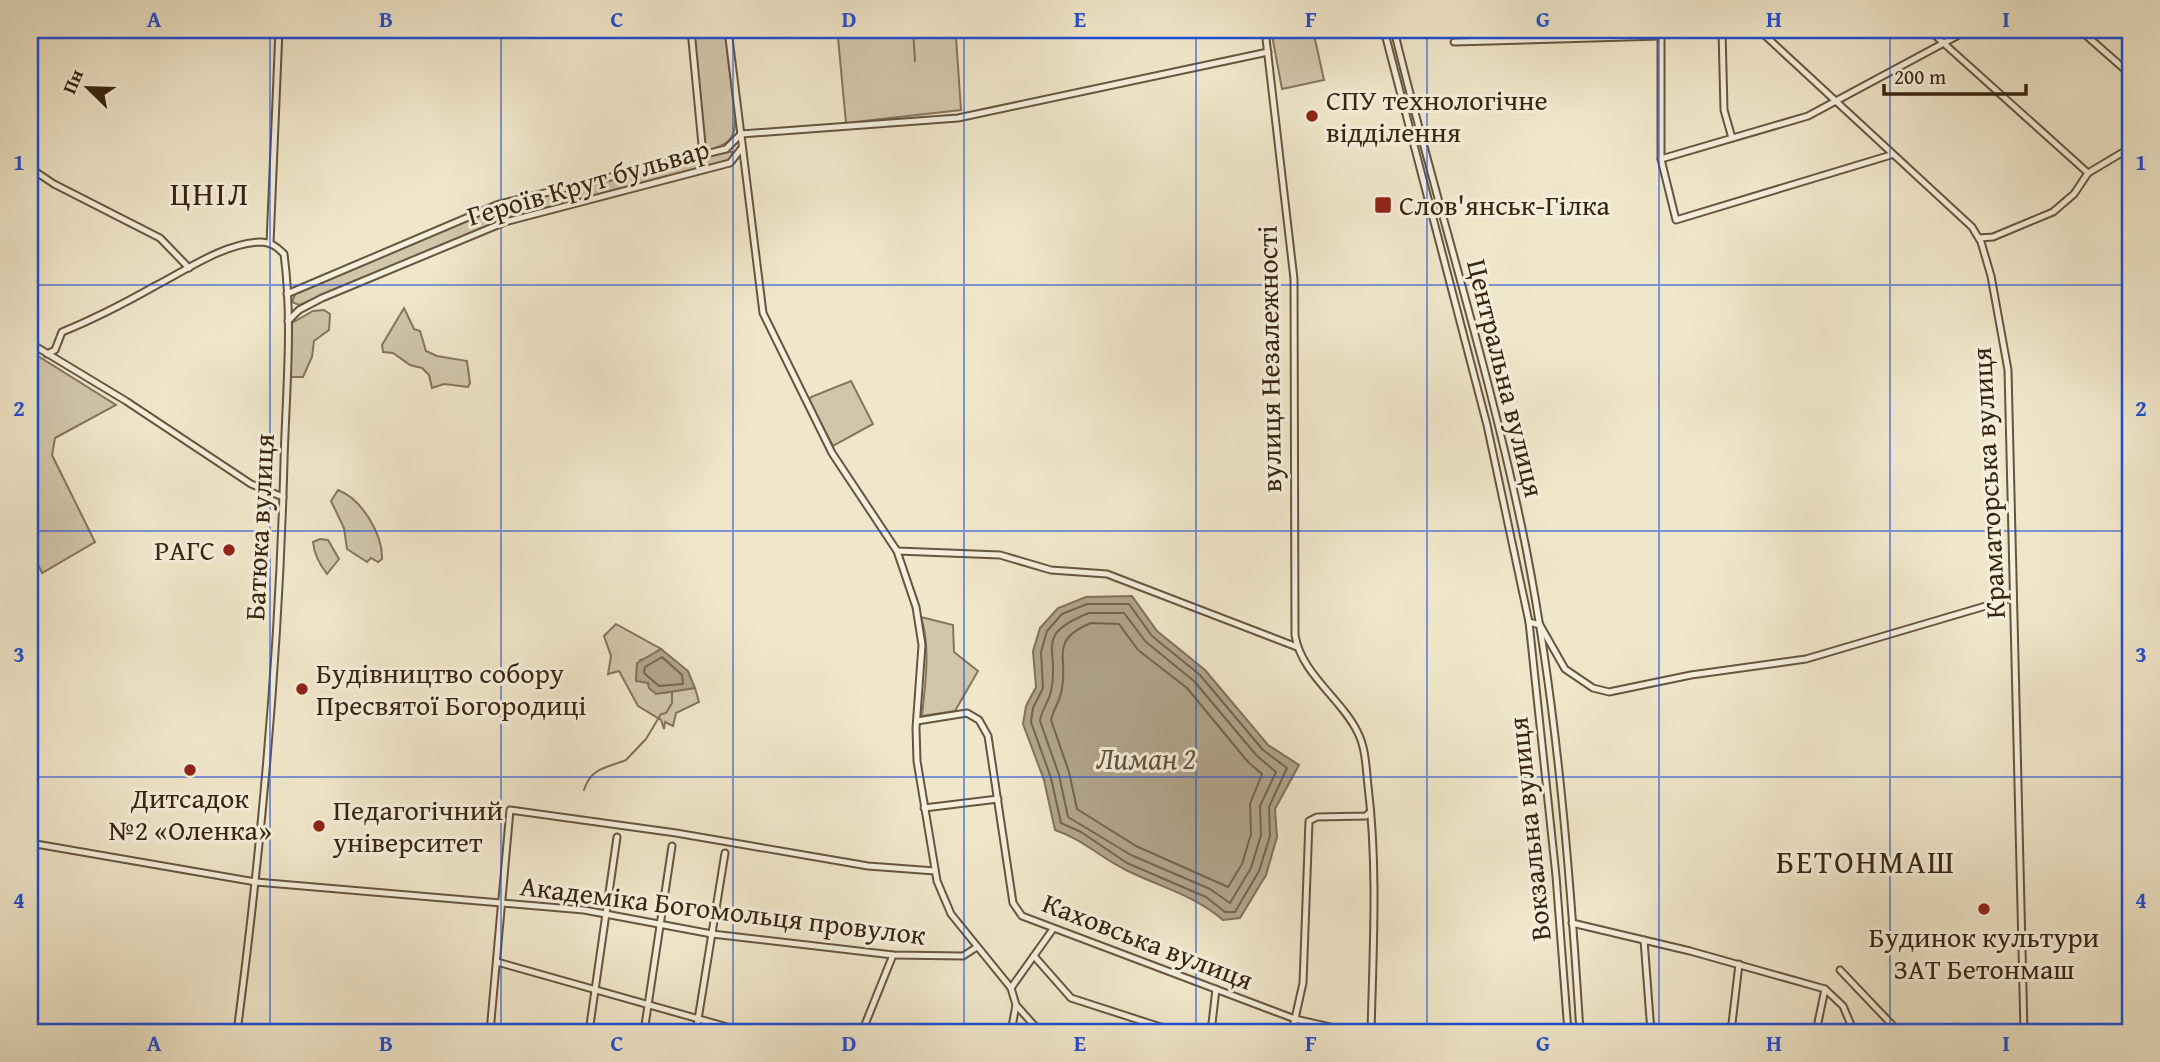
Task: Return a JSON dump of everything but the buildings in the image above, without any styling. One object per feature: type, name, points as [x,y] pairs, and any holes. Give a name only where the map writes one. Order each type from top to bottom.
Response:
[{"type":"street","points":[[47,354],[55,350],[62,332],[100,316],[189,268],[247,244],[270,243],[279,30]]},
{"type":"street","points":[[691,30],[702,155]]},
{"type":"street","points":[[728,30],[757,284],[769,331],[832,453],[897,551],[916,607],[922,645],[917,761],[935,872],[951,914],[1011,988],[1016,1005],[1040,1032]]},
{"type":"street","name":"вулиця Незалежності","points":[[1265,30],[1294,279],[1293,564],[1297,647]]},
{"type":"street","name":"Центральна вулиця","points":[[1384,30],[1487,425],[1529,622]]},
{"type":"street","name":"Центральна вулиця","points":[[1394,30],[1500,435],[1540,625],[1544,658]]},
{"type":"street","points":[[1722,30],[1724,110],[1732,138]]},
{"type":"street","name":"Краматорська вулиця","points":[[1759,30],[1891,155],[1965,219],[1979,238],[1991,276],[2008,370],[2024,1032]]},
{"type":"street","points":[[1929,30],[2088,173]]},
{"type":"street","points":[[1661,159],[1808,116],[1968,30]]},
{"type":"street","points":[[2080,30],[2130,74]]},
{"type":"street","points":[[1454,42],[1661,33],[1661,159],[1676,220],[1891,155]]},
{"type":"street","points":[[741,134],[958,118],[1268,52]]},
{"type":"street","name":"Героїв Крут бульвар","points":[[287,295],[499,204],[726,149],[741,134]]},
{"type":"street","name":"Героїв Крут бульвар","points":[[288,322],[299,310],[322,299],[505,222],[730,163],[742,146]]},
{"type":"street","points":[[1979,238],[1993,237],[2053,212],[2074,194],[2088,173],[2130,148]]},
{"type":"street","points":[[30,168],[54,184],[160,238],[189,268]]},
{"type":"street","name":"Батюка вулиця","points":[[237,1032],[256,883],[283,497],[287,295],[284,254],[270,243]]},
{"type":"street","points":[[30,343],[251,484],[283,497]]},
{"type":"street","points":[[897,551],[1000,555],[1051,570],[1107,574],[1297,647],[1359,734],[1371,811],[1374,902],[1371,1032]]},
{"type":"street","points":[[1529,622],[1540,625],[1565,669],[1593,688],[1609,692],[1691,675],[1807,659],[2006,600],[2013,593]]},
{"type":"street","name":"Вокзальна вулиця","points":[[1529,622],[1556,876],[1568,1032]]},
{"type":"street","name":"Вокзальна вулиця","points":[[1544,658],[1572,923],[1580,1032]]},
{"type":"street","name":"Каховська вулиця","points":[[917,721],[961,713],[979,720],[988,736],[1013,903],[1021,916],[1295,1019],[1352,1032]]},
{"type":"street","points":[[924,808],[998,799]]},
{"type":"street","points":[[505,1032],[490,1030],[510,810],[676,833],[868,866],[935,872]]},
{"type":"street","points":[[1292,1032],[1303,983],[1309,821],[1317,817],[1366,816],[1371,811]]},
{"type":"street","points":[[589,1032],[617,837]]},
{"type":"street","name":"Академіка Богомольця провулок","points":[[30,843],[256,883],[606,914],[712,934],[893,955],[963,956],[977,947]]},
{"type":"street","points":[[644,1032],[673,846]]},
{"type":"street","points":[[696,1032],[725,853]]},
{"type":"street","points":[[1572,923],[1739,964],[1825,989],[1843,1006],[1854,1032]]},
{"type":"street","points":[[1011,988],[1053,929]]},
{"type":"street","points":[[1644,940],[1651,1032]]},
{"type":"street","points":[[862,1032],[893,955]]},
{"type":"street","points":[[1034,956],[1066,995],[1176,1032]]},
{"type":"street","points":[[497,962],[745,1032]]},
{"type":"street","points":[[1731,1032],[1739,964]]},
{"type":"street","points":[[1840,970],[1899,1032]]},
{"type":"street","points":[[1211,1032],[1216,989]]},
{"type":"street","points":[[1816,1032],[1825,989]]},
{"type":"street","points":[[1011,1032],[1016,1005]]},
{"type":"shaded area","points":[[694,30],[725,30],[735,117],[734,131],[729,141],[705,151]]},
{"type":"shaded area","points":[[831,30],[988,30],[956,37],[961,110],[846,123],[838,38]]},
{"type":"shaded area","points":[[1271,30],[1313,30],[1324,80],[1282,89]]},
{"type":"shaded area","points":[[732,152],[732,159],[504,220],[299,305],[292,302],[296,292],[499,205]]},
{"type":"shaded area","points":[[404,308],[414,329],[420,331],[426,351],[437,356],[467,361],[470,383],[468,387],[444,384],[432,388],[429,375],[422,368],[410,365],[393,353],[383,352],[382,345]]},
{"type":"shaded area","points":[[324,310],[330,314],[329,330],[314,341],[312,357],[303,377],[288,377],[292,323],[313,311]]},
{"type":"shaded area","points":[[30,351],[116,405],[55,438],[52,455],[95,542],[42,573],[30,547]]},
{"type":"shaded area","points":[[851,381],[873,424],[833,446],[809,401],[811,397]]},
{"type":"shaded area","points":[[338,490],[363,509],[375,529],[382,559],[378,562],[371,558],[367,562],[347,549],[344,528],[331,501]]},
{"type":"shaded area","points":[[328,540],[339,559],[327,574],[318,559],[313,542]]},
{"type":"shaded area","points":[[921,617],[953,625],[954,652],[978,671],[955,711],[922,716],[927,654]]},
{"type":"shaded area","points":[[616,624],[661,649],[649,658],[640,660],[636,677],[649,683],[651,690],[663,693],[695,688],[699,702],[676,713],[673,726],[665,722],[664,729],[661,720],[638,706],[619,671],[608,674],[611,656],[604,636]]},
{"type":"water","name":"Лиман 2","points":[[1132,596],[1157,631],[1205,670],[1268,745],[1299,765],[1275,809],[1277,837],[1266,875],[1240,918],[1223,920],[1189,898],[1126,870],[1074,838],[1055,830],[1044,780],[1023,724],[1026,706],[1036,687],[1033,651],[1040,628],[1058,608],[1086,597]]},
{"type":"water","points":[[661,649],[688,671],[695,688],[656,694],[649,688],[648,683],[636,681],[637,663]]},
{"type":"waterway","points":[[913,30],[915,61]]},
{"type":"waterway","points":[[584,790],[595,773],[626,760],[646,739],[661,714],[666,713],[672,703],[672,692]]},
{"type":"place","name":"СПУ технологічне відділення","points":[[1312,116]]},
{"type":"place","name":"Слов'янськ-Гілка","points":[[1383,205]]},
{"type":"place","name":"РАГС","points":[[229,550]]},
{"type":"place","name":"Будівництво собору Пресвятої Богородиці","points":[[302,689]]},
{"type":"place","name":"Дитсадок №2 «Оленка»","points":[[190,770]]},
{"type":"place","name":"Педагогічний університет","points":[[319,826]]},
{"type":"place","name":"Будинок культури ЗАТ Бетонмаш","points":[[1984,909]]},
{"type":"district","name":"ЦНІЛ","points":[[210,194]]},
{"type":"district","name":"БЕТОНМАШ","points":[[1866,862]]}]
